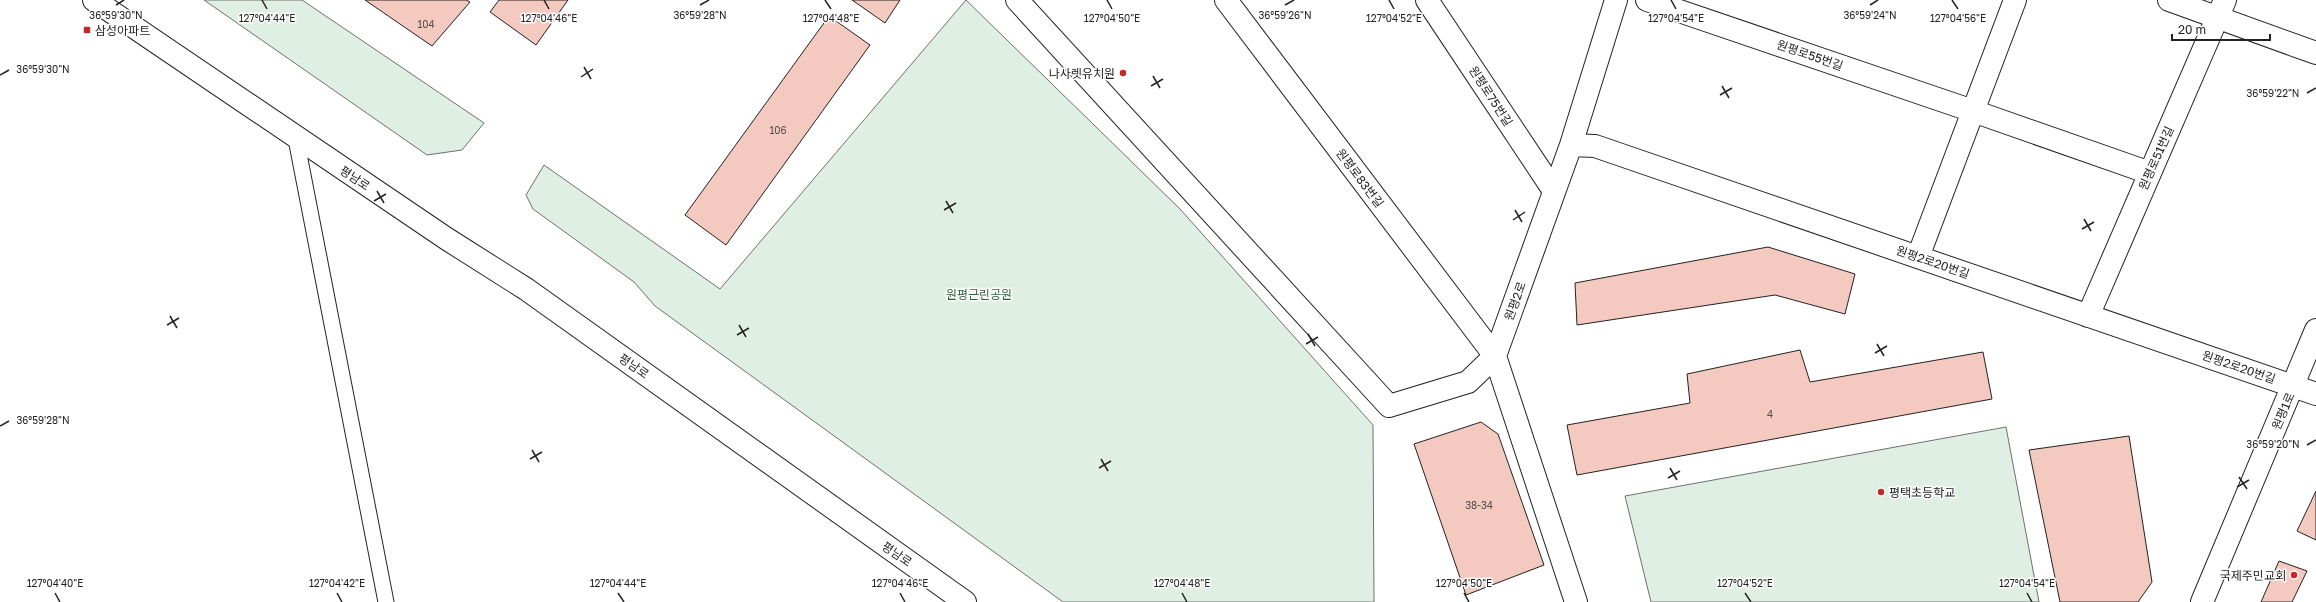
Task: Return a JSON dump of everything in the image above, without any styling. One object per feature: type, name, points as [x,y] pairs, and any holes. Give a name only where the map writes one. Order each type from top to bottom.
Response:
[{"type":"street","name":"평남로","points":[[94,0],[296,139],[447,239],[526,289],[965,602]]},
{"type":"street","points":[[1017,0],[1389,406],[1468,382],[1495,356],[1576,602]]},
{"type":"street","name":"원평로83번길","points":[[1226,0],[1495,356]]},
{"type":"street","name":"원평로75번길","points":[[1428,0],[1554,191]]},
{"type":"street","name":"원평2로","points":[[1495,356],[1571,145],[1616,0]]},
{"type":"street","name":"원평로55번길","points":[[1647,0],[2150,173]]},
{"type":"street","points":[[1918,257],[2015,0]]},
{"type":"street","points":[[2169,0],[2221,9],[2316,53]]},
{"type":"street","name":"원평로51번길","points":[[2088,316],[2221,9]]},
{"type":"street","name":"원평2로20번길","points":[[1571,145],[1595,146],[2316,394]]},
{"type":"street","name":"원평1로","points":[[2202,602],[2316,330]]},
{"type":"lane","points":[[296,139],[386,602]]},
{"type":"green space","points":[[204,0],[302,0],[484,123],[462,150],[427,155]]},
{"type":"green space","name":"원평근린공원","points":[[966,0],[1180,209],[1373,425],[1374,602],[1063,602],[655,306],[634,282],[533,209],[526,195],[544,165],[720,289]]},
{"type":"green space","points":[[2006,427],[2039,602],[1651,602],[1625,496]]},
{"type":"building","points":[[365,0],[466,0],[470,2],[432,46]]},
{"type":"building","points":[[499,0],[568,0],[536,45],[490,12]]},
{"type":"building","points":[[852,0],[900,0],[885,23]]},
{"type":"building","points":[[829,16],[870,45],[726,245],[685,215]]},
{"type":"building","points":[[1768,247],[1855,274],[1845,314],[1775,295],[1577,325],[1575,283]]},
{"type":"building","points":[[1800,350],[1810,382],[1983,352],[1992,399],[1577,475],[1567,425],[1690,403],[1687,374]]},
{"type":"building","points":[[1481,422],[1498,434],[1544,565],[1466,595],[1414,444]]},
{"type":"building","points":[[2129,436],[2152,582],[2138,602],[2060,602],[2029,450]]},
{"type":"building","points":[[2316,491],[2316,540],[2297,531]]},
{"type":"building","points":[[2279,561],[2307,571],[2292,602],[2261,602]]},
{"type":"place","name":"삼성아파트","points":[[87,30]]},
{"type":"place","name":"나사렛유치원","points":[[1123,73]]},
{"type":"place","name":"평택초등학교","points":[[1881,492]]},
{"type":"place","name":"국제주민교회","points":[[2294,575]]}]
